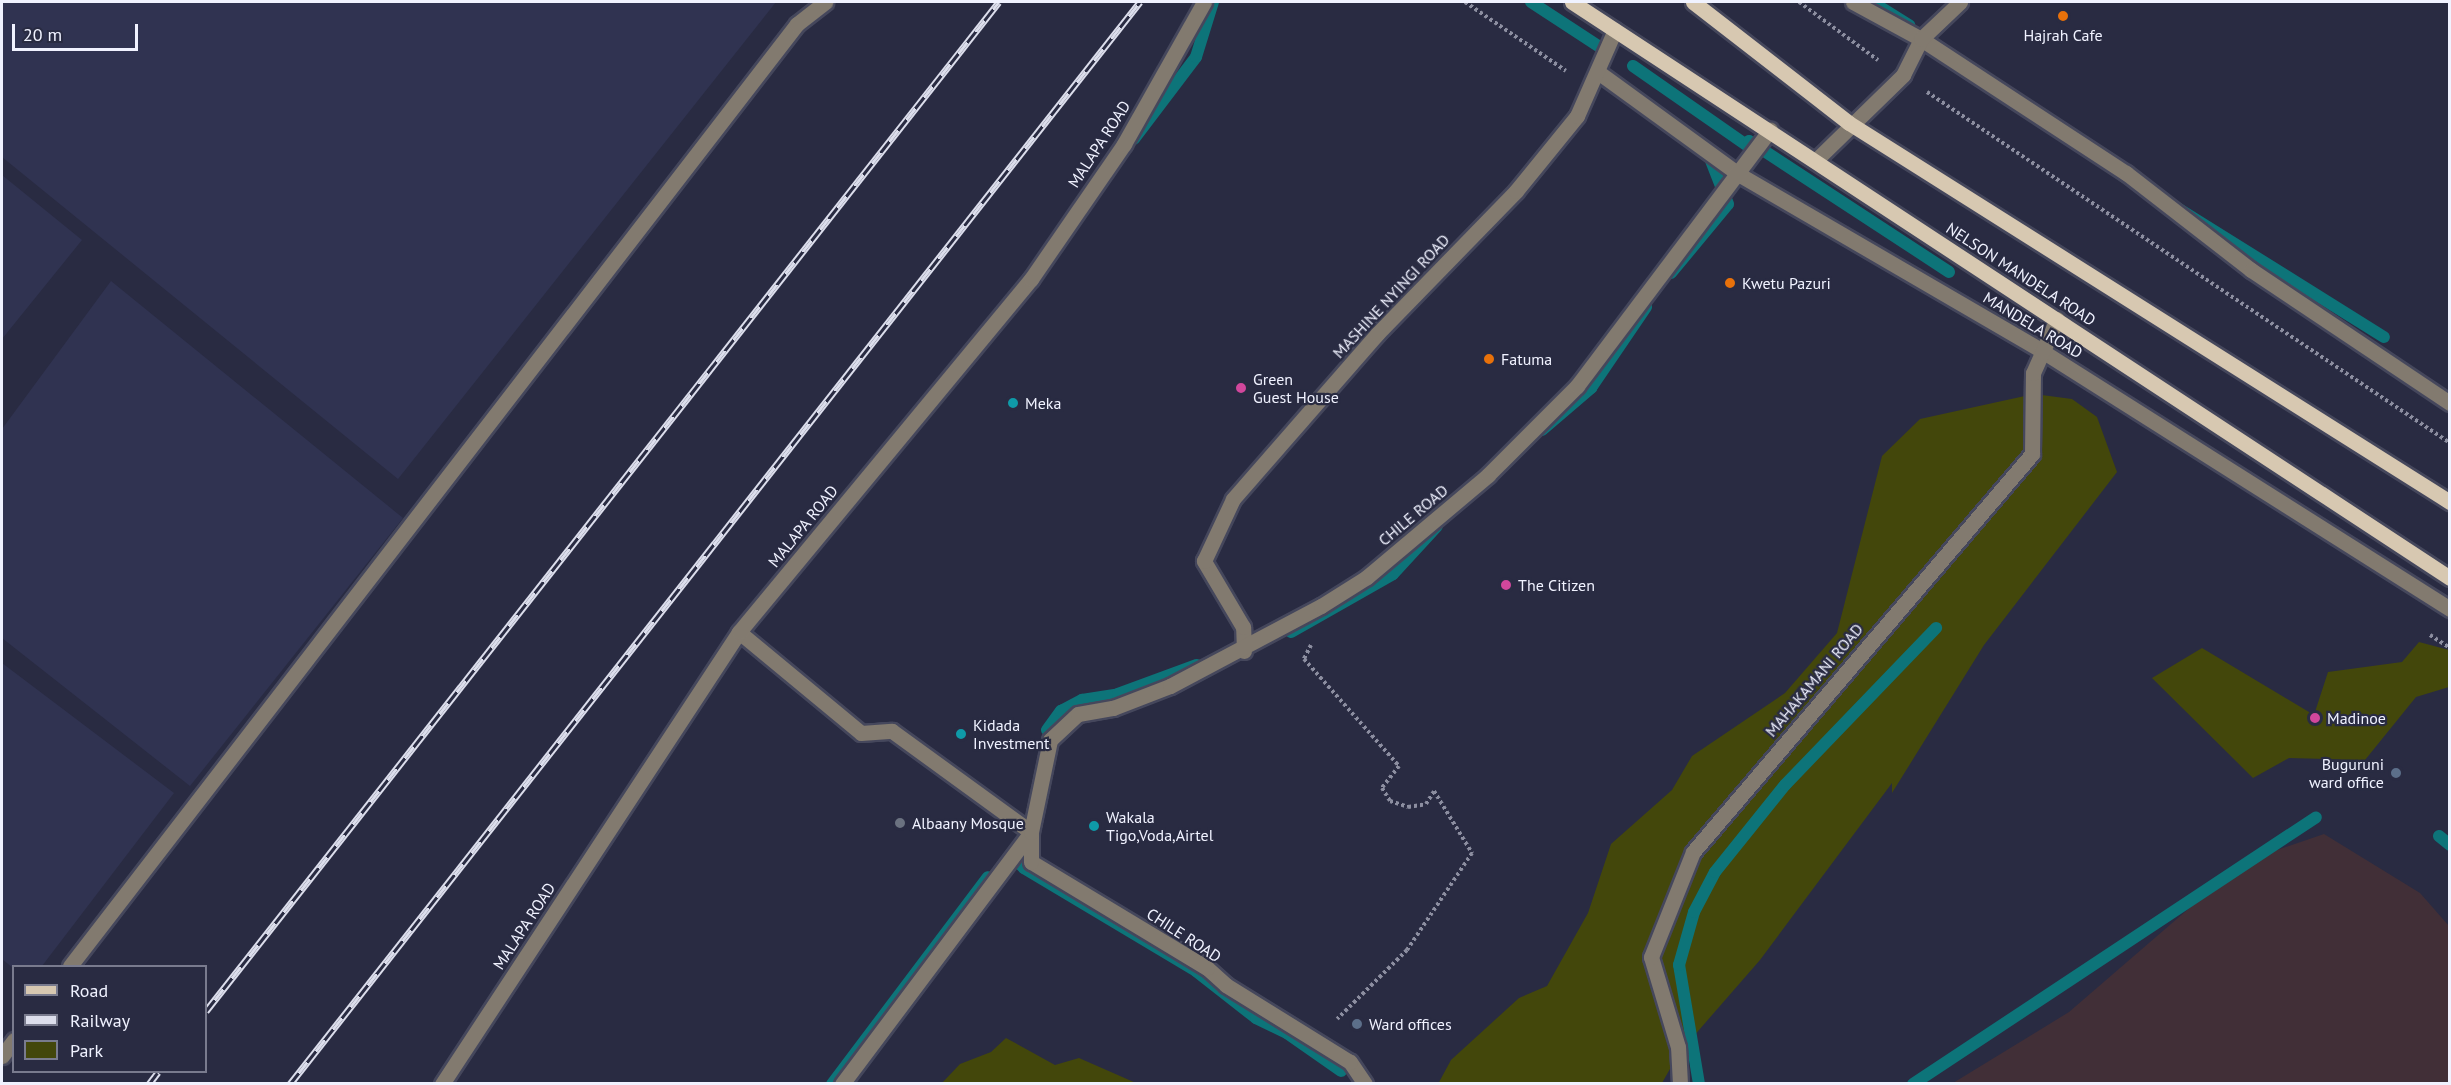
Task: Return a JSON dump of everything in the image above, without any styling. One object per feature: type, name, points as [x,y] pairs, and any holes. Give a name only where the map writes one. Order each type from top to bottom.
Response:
[{"type":"main road","name":"NELSON MANDELA ROAD","points":[[1572,2],[2450,578]]},
{"type":"main road","points":[[1694,2],[1849,123],[2450,502]]},
{"type":"street","points":[[71,965],[797,24],[825,2]]},
{"type":"street","name":"MALAPA ROAD","points":[[442,1083],[739,632],[1030,279],[1124,144],[1204,2]]},
{"type":"street","points":[[1853,2],[1921,39],[2126,173],[2251,270],[2450,403]]},
{"type":"street","points":[[1816,160],[1849,123],[1903,75],[1921,39],[1960,2]]},
{"type":"street","name":"MASHINE NYINGI ROAD","points":[[1244,651],[1243,627],[1204,561],[1233,500],[1377,334],[1516,191],[1577,116],[1615,30]]},
{"type":"street","name":"MANDELA ROAD","points":[[1598,72],[1740,175],[2042,351],[2450,609]]},
{"type":"street","name":"CHILE ROAD","points":[[1365,1083],[1350,1062],[1031,862],[1030,832],[1050,740],[1078,714],[1136,700],[1244,651],[1367,577],[1494,469],[1577,386],[1740,175],[1770,130]]},
{"type":"street","name":"MAHAKAMANI ROAD","points":[[1680,1083],[1678,1047],[1652,957],[1693,852],[2032,454],[2033,373],[2057,319]]},
{"type":"street","points":[[739,632],[861,733],[892,731],[1030,832]]},
{"type":"street","name":"CHILE ROAD","points":[[842,1083],[1030,832]]},
{"type":"street","points":[[2,1056],[12,1043]]},
{"type":"path","points":[[1799,2],[1903,75],[2450,443]]},
{"type":"path","points":[[1302,635],[1314,648],[1304,660],[1399,766],[1382,788],[1390,801],[1408,807],[1426,804],[1434,791],[1473,853],[1407,950],[1315,1040]]},
{"type":"shaded area","points":[[2,2],[776,2],[398,479],[2,157]]},
{"type":"shaded area","points":[[2,175],[82,240],[2,339]]},
{"type":"shaded area","points":[[111,281],[403,518],[190,786],[2,638],[2,429]]},
{"type":"shaded area","points":[[2,663],[174,793],[43,965],[12,965],[12,967],[2,959]]},
{"type":"shaded area","points":[[2324,834],[2420,893],[2449,926],[2449,1083],[1953,1083],[2069,1012],[2193,905],[2274,851]]},
{"type":"green space","points":[[2034,394],[2072,399],[2097,417],[2117,472],[1984,645],[1892,793],[1892,783],[1760,960],[1679,1053],[1662,1083],[1438,1084],[1451,1060],[1519,998],[1547,986],[1588,913],[1611,844],[1672,790],[1692,756],[1785,693],[1837,633],[1882,456],[1920,419]]},
{"type":"green space","points":[[2419,642],[2449,650],[2449,687],[2416,697],[2365,760],[2289,758],[2253,778],[2152,678],[2202,648],[2314,715],[2328,672],[2402,662]]},
{"type":"green space","points":[[1006,1038],[1055,1065],[1079,1058],[1136,1083],[942,1083],[960,1064],[991,1052]]},
{"type":"waterway","points":[[1134,139],[1196,57],[1213,2]]},
{"type":"waterway","points":[[1531,2],[1606,51]]},
{"type":"waterway","points":[[1872,2],[1909,25]]},
{"type":"waterway","points":[[1633,66],[1749,147],[1749,141],[1949,272]]},
{"type":"waterway","points":[[1671,273],[1728,204],[1708,153]]},
{"type":"waterway","points":[[2171,204],[2384,337]]},
{"type":"waterway","points":[[1542,430],[1591,388],[1646,307]]},
{"type":"waterway","points":[[1291,632],[1393,574],[1437,526]]},
{"type":"waterway","points":[[1699,1084],[1679,965],[1694,912],[1715,872],[1785,785],[1936,628]]},
{"type":"waterway","points":[[1047,730],[1061,711],[1082,700],[1118,694],[1197,665]]},
{"type":"waterway","points":[[1913,1084],[2316,817]]},
{"type":"waterway","points":[[2439,836],[2450,845]]},
{"type":"waterway","points":[[1014,851],[1012,856],[1024,868],[1196,971],[1256,1018],[1287,1033],[1341,1071]]},
{"type":"waterway","points":[[832,1084],[988,877]]},
{"type":"railway","points":[[207,1010],[999,2]]},
{"type":"railway","points":[[290,1084],[1140,2]]},
{"type":"railway","points":[[149,1084],[157,1073]]},
{"type":"place","name":"Hajrah Cafe","points":[[2063,16]]},
{"type":"place","name":"Kwetu Pazuri","points":[[1730,283]]},
{"type":"place","name":"Fatuma","points":[[1489,359]]},
{"type":"place","name":"Green Guest House","points":[[1241,388]]},
{"type":"place","name":"Meka","points":[[1013,403]]},
{"type":"place","name":"The Citizen","points":[[1506,585]]},
{"type":"place","name":"Madinoe","points":[[2315,718]]},
{"type":"place","name":"Kidada Investment","points":[[961,734]]},
{"type":"place","name":"Buguruni ward office","points":[[2396,773]]},
{"type":"place","name":"Albaany Mosque","points":[[900,823]]},
{"type":"place","name":"Wakala Tigo,Voda,Airtel","points":[[1094,826]]},
{"type":"place","name":"Ward offices","points":[[1357,1024]]}]
